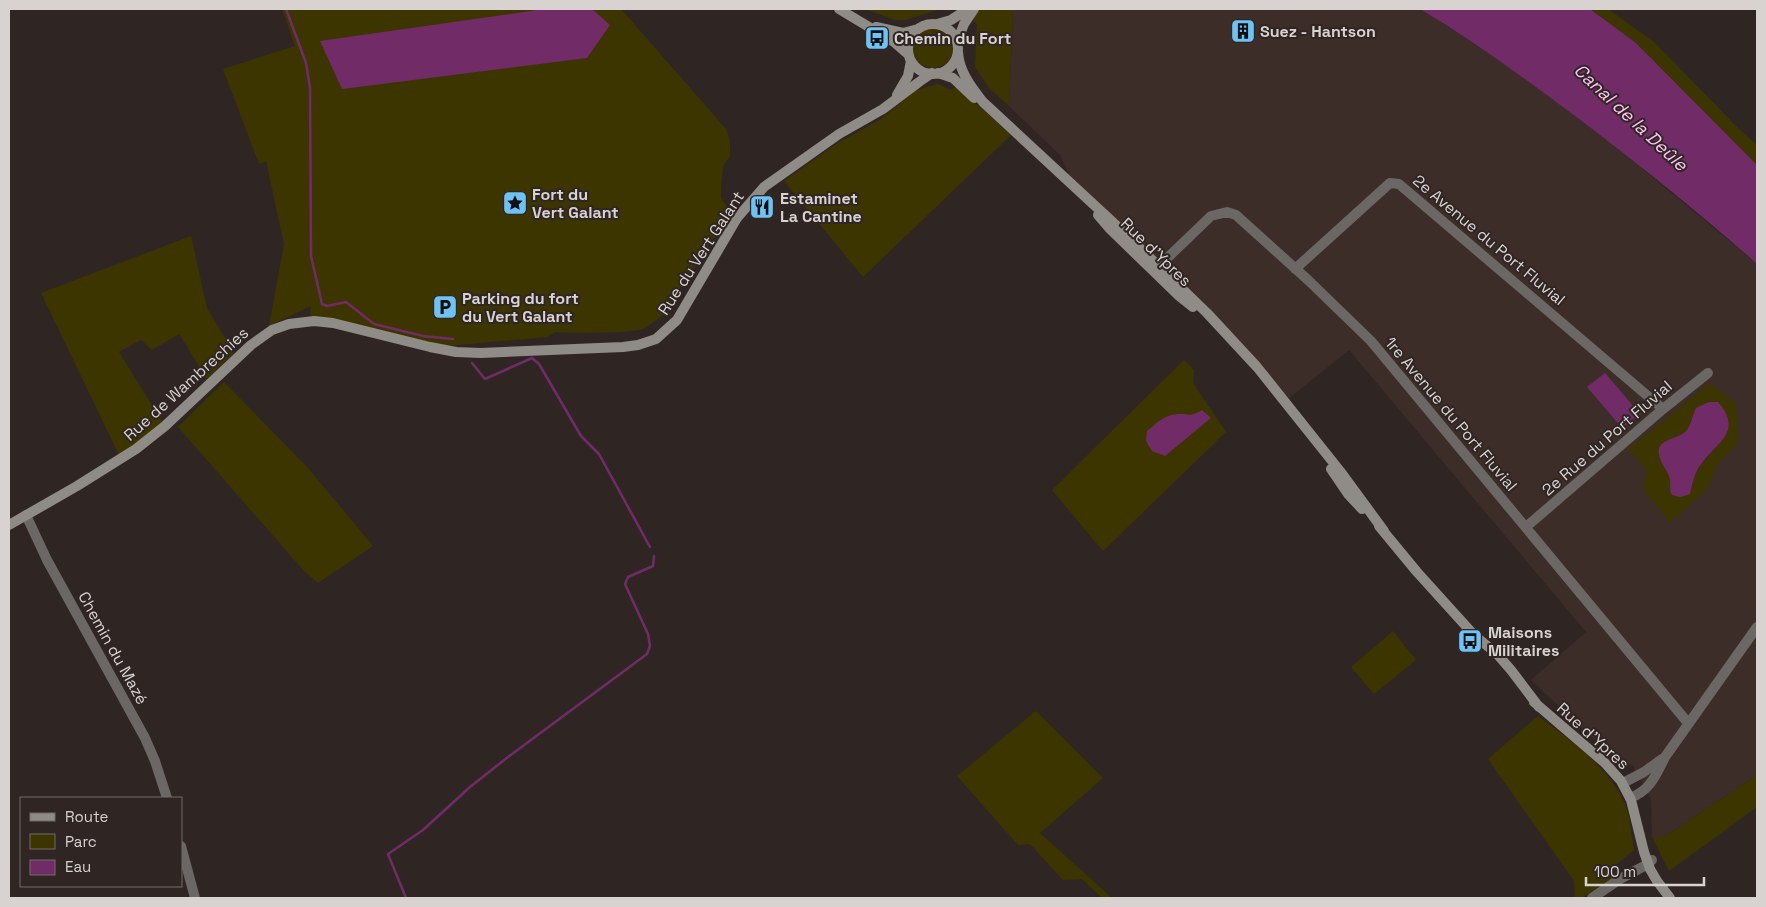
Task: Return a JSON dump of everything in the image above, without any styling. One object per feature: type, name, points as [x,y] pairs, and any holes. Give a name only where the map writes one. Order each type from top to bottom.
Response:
[{"type":"main road","points":[[839,9],[898,45],[918,69],[935,73],[947,69],[952,64],[964,24],[974,9]]},
{"type":"main road","points":[[864,23],[898,32],[907,32],[929,24],[951,20],[968,9]]},
{"type":"main road","points":[[937,24],[949,30],[957,47]]},
{"type":"main road","points":[[889,105],[906,80],[910,58],[910,39],[919,29]]},
{"type":"main road","name":"Rue d'Ypres","points":[[957,47],[961,68],[983,102],[1193,298],[1253,362],[1317,444],[1348,494],[1384,531],[1509,676],[1539,707],[1605,763],[1623,783],[1630,798],[1657,881],[1670,898]]},
{"type":"main road","name":"Rue d'Ypres","points":[[935,73],[953,78],[976,100],[1000,118]]},
{"type":"main road","name":"Rue du Vert Galant","points":[[456,352],[481,353],[623,347],[645,344],[659,337],[682,314],[737,218],[764,186],[839,134],[889,105],[919,82],[935,73]]},
{"type":"main road","name":"Rue d'Ypres","points":[[1080,192],[1110,229],[1178,294],[1218,326]]},
{"type":"main road","name":"Rue de Wambrechies","points":[[9,525],[101,472],[146,442],[251,345],[278,328],[296,322],[320,321],[341,324],[434,349],[456,352]]},
{"type":"street","name":"2e Avenue du Port Fluvial","points":[[1295,268],[1390,182],[1399,184],[1663,409]]},
{"type":"street","name":"1re Avenue du Port Fluvial","points":[[1159,266],[1211,216],[1227,212],[1236,215],[1295,268],[1371,341],[1688,724]]},
{"type":"street","name":"2e Rue du Port Fluvial","points":[[1526,528],[1663,409],[1708,373]]},
{"type":"street","name":"Chemin du Mazé","points":[[26,516],[145,738],[167,797]]},
{"type":"street","points":[[1630,798],[1648,788],[1664,757],[1757,627]]},
{"type":"street","points":[[1623,783],[1644,772],[1664,757]]},
{"type":"street","points":[[182,850],[195,898]]},
{"type":"street","points":[[1592,898],[1650,862]]},
{"type":"shaded area","points":[[1013,9],[1420,9],[1499,59],[1564,107],[1626,155],[1757,264],[1757,775],[1664,837],[1652,837],[1651,799],[1633,766],[1607,751],[1531,680],[1586,632],[1349,350],[1288,399],[1068,176],[1069,173],[1060,155],[1009,106]]},
{"type":"green space","points":[[282,9],[621,9],[726,129],[730,141],[730,156],[723,166],[721,198],[731,213],[662,316],[639,330],[620,332],[555,332],[547,337],[446,346],[310,315],[311,306],[269,326],[284,244],[266,161],[259,164],[223,69],[295,46]]},
{"type":"green space","points":[[865,9],[941,9],[905,20],[895,20]]},
{"type":"green space","points":[[962,9],[1013,9],[1009,106],[989,88],[975,67],[977,24]]},
{"type":"green space","points":[[1590,9],[1608,9],[1654,42],[1757,145],[1757,165],[1636,43]]},
{"type":"green space","points":[[933,28],[947,34],[953,48],[947,62],[933,68],[919,62],[913,48],[919,34]]},
{"type":"green space","points":[[938,84],[951,90],[957,86],[1011,135],[863,277],[784,181],[838,143],[881,119],[916,90]]},
{"type":"green space","points":[[191,236],[207,308],[234,353],[207,379],[179,334],[152,350],[141,340],[119,352],[163,423],[119,455],[41,293]]},
{"type":"green space","points":[[1184,360],[1194,370],[1193,383],[1226,432],[1103,551],[1052,490]]},
{"type":"green space","points":[[224,382],[308,468],[373,546],[318,583],[304,571],[178,427]]},
{"type":"green space","points":[[1708,385],[1713,385],[1736,404],[1739,441],[1716,466],[1709,487],[1670,523],[1643,489],[1647,470],[1628,449]],"holes":[[[1696,408],[1728,432],[1699,468],[1689,493],[1670,490],[1669,476],[1673,438],[1687,430]]]},
{"type":"green space","points":[[1393,631],[1416,660],[1374,694],[1351,667]]},
{"type":"green space","points":[[1036,711],[1103,778],[1040,833],[1112,898],[1102,898],[1082,879],[1063,880],[1030,844],[1018,845],[957,776]]},
{"type":"green space","points":[[1538,716],[1586,754],[1607,775],[1623,800],[1629,818],[1634,850],[1608,871],[1612,879],[1581,898],[1575,898],[1574,881],[1488,759]]},
{"type":"green space","points":[[1757,775],[1757,807],[1669,871],[1652,837],[1664,837]]},
{"type":"water","points":[[545,9],[592,9],[610,25],[587,58],[342,89],[320,41]]},
{"type":"water","name":"Canal de la Deûle","points":[[1420,9],[1590,9],[1636,43],[1757,165],[1757,264],[1671,191],[1583,122],[1503,63]]},
{"type":"water","points":[[1605,373],[1640,414],[1622,428],[1587,387]]},
{"type":"water","points":[[1709,402],[1718,402],[1726,413],[1729,422],[1728,430],[1719,444],[1699,467],[1694,477],[1690,494],[1680,497],[1672,495],[1670,479],[1661,460],[1659,449],[1664,442],[1679,436],[1687,430],[1696,408]]},
{"type":"water","points":[[1202,410],[1211,418],[1165,456],[1152,451],[1146,441],[1147,431],[1154,425],[1174,414],[1193,414]]},
{"type":"waterway","points":[[286,9],[306,63],[310,88],[311,256],[322,304],[327,306],[346,302],[374,324],[423,336],[453,339]]},
{"type":"waterway","points":[[472,363],[485,379],[532,358],[539,364],[581,436],[599,454],[650,547]]},
{"type":"waterway","points":[[406,898],[388,854],[423,830],[470,787],[508,757],[647,654],[650,646],[648,634],[625,584],[628,577],[653,566],[654,556]]},
{"type":"place","name":"Suez - Hantson","points":[[1243,31]]},
{"type":"place","name":"Chemin du Fort","points":[[877,38]]},
{"type":"place","name":"Fort du Vert Galant","points":[[515,203]]},
{"type":"place","name":"Estaminet La Cantine","points":[[762,207]]},
{"type":"place","name":"Parking du fort du Vert Galant","points":[[445,307]]},
{"type":"place","name":"Maisons Militaires","points":[[1470,641]]}]
